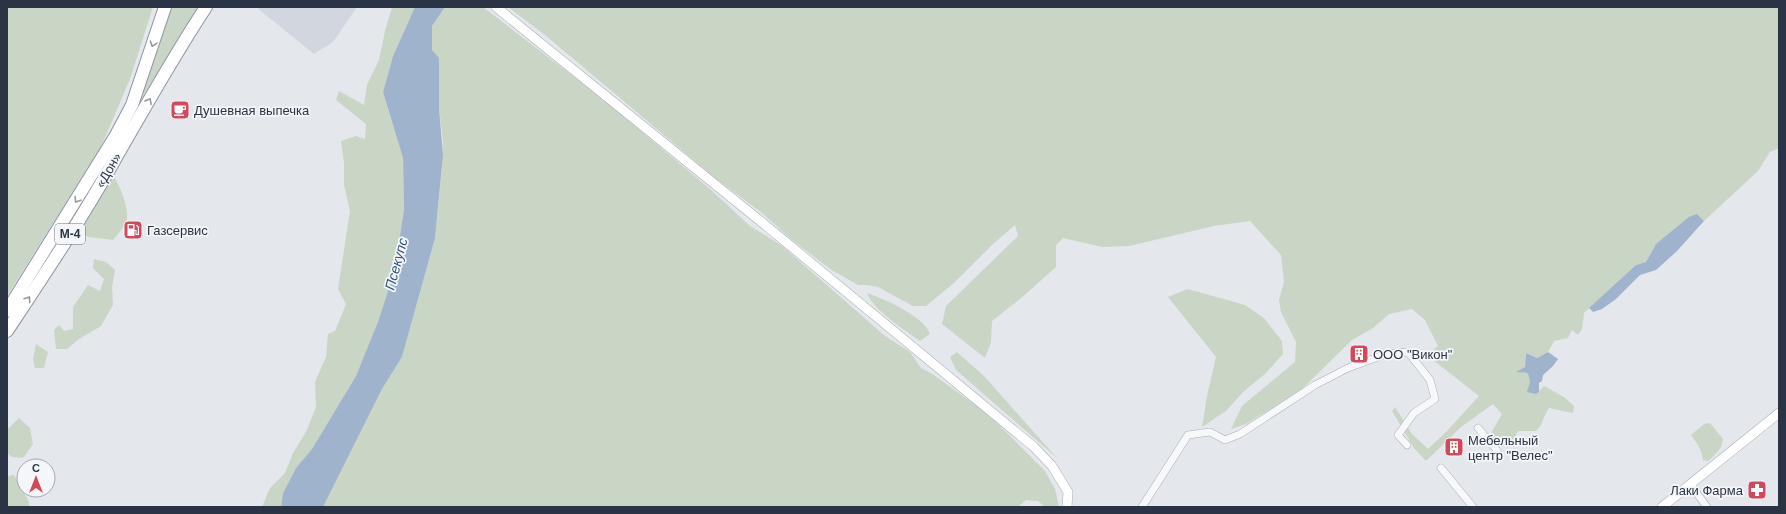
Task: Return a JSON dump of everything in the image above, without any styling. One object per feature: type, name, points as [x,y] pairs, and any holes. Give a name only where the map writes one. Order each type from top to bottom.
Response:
[{"type":"highway","name":"«Дон»","points":[[7,311],[115,137],[132,105],[165,7]]},
{"type":"highway","name":"«Дон»","points":[[7,331],[62,248],[130,135],[177,51],[206,7]]},
{"type":"main road","points":[[496,7],[944,371],[1034,447],[1052,466],[1068,492],[1067,507]]},
{"type":"main road","points":[[1662,507],[1779,413]]},
{"type":"street","points":[[1142,507],[1188,435],[1210,432],[1225,440],[1240,434],[1315,385],[1348,368],[1386,354],[1408,352],[1430,380],[1435,399],[1414,413],[1398,435],[1407,444]]},
{"type":"street","points":[[1478,428],[1496,450]]},
{"type":"street","points":[[1441,468],[1473,507]]},
{"type":"street","points":[[1690,484],[1707,507]]},
{"type":"shaded area","points":[[256,7],[357,7],[333,42],[314,54]]},
{"type":"green space","points":[[7,7],[153,7],[130,79],[101,147],[7,296]]},
{"type":"green space","points":[[171,7],[200,7],[141,99]]},
{"type":"green space","points":[[392,7],[415,7],[393,56],[383,92],[403,158],[404,210],[394,273],[379,322],[356,376],[312,449],[296,468],[283,493],[281,507],[262,507],[270,488],[285,473],[293,453],[306,432],[316,407],[315,382],[326,357],[328,334],[335,331],[346,304],[338,289],[350,211],[344,185],[344,163],[341,141],[356,136],[365,139],[366,124],[336,100],[339,91],[364,105],[367,85],[379,60]]},
{"type":"green space","points":[[445,7],[483,7],[605,101],[710,189],[750,226],[781,245],[885,336],[910,352],[921,368],[931,373],[977,406],[997,423],[1045,471],[1055,489],[1059,507],[1045,507],[1038,501],[1026,500],[1018,507],[323,507],[382,389],[402,357],[435,238],[442,169],[443,141],[432,50],[432,26]]},
{"type":"green space","points":[[508,7],[1779,7],[1779,148],[1770,152],[1758,171],[1704,221],[1697,214],[1656,244],[1646,262],[1636,265],[1584,313],[1582,329],[1578,335],[1572,330],[1568,338],[1554,341],[1548,352],[1537,358],[1526,353],[1525,367],[1517,372],[1528,373],[1536,394],[1544,386],[1564,397],[1574,406],[1573,413],[1549,408],[1536,431],[1518,431],[1510,447],[1500,445],[1491,433],[1502,414],[1493,404],[1461,427],[1426,461],[1414,448],[1392,411],[1395,407],[1412,434],[1428,449],[1447,431],[1479,396],[1433,360],[1428,354],[1438,346],[1425,320],[1412,309],[1389,314],[1373,328],[1352,340],[1302,389],[1246,424],[1231,429],[1242,406],[1295,362],[1296,342],[1281,312],[1279,300],[1284,282],[1281,255],[1250,221],[1214,226],[1129,246],[1102,247],[1063,238],[1056,245],[1056,267],[1020,299],[992,321],[991,342],[985,358],[942,324],[946,306],[1018,236],[1015,225],[993,244],[954,283],[926,306],[913,306],[878,287],[858,285],[830,269],[791,239],[762,213],[715,178],[545,35]]},
{"type":"green space","points":[[113,177],[121,189],[125,203],[127,218],[123,227],[113,240],[89,237],[79,233]]},
{"type":"green space","points":[[94,259],[106,262],[115,270],[112,287],[113,305],[101,326],[79,339],[67,349],[56,349],[54,330],[59,325],[64,331],[73,329],[73,307],[88,285],[100,291],[104,279],[93,268]]},
{"type":"green space","points":[[1188,289],[1245,305],[1264,318],[1282,341],[1283,354],[1265,374],[1243,392],[1226,411],[1202,427],[1216,357],[1168,297]]},
{"type":"green space","points":[[867,293],[903,309],[920,321],[930,334],[920,341],[882,313],[875,306]]},
{"type":"green space","points":[[36,344],[48,352],[44,368],[35,368],[33,359]]},
{"type":"green space","points":[[957,352],[984,376],[1057,458],[956,370],[950,357]]},
{"type":"green space","points":[[19,418],[30,428],[33,444],[23,458],[12,457],[7,453],[7,430]]},
{"type":"green space","points":[[1710,423],[1723,439],[1720,449],[1708,461],[1703,460],[1700,450],[1691,435],[1704,424]]},
{"type":"green space","points":[[14,475],[16,479],[16,498],[27,498],[29,507],[7,507],[7,476]]},
{"type":"water","name":"Псекупс","points":[[415,7],[445,7],[432,26],[432,50],[439,58],[439,108],[443,155],[435,238],[402,357],[382,389],[323,507],[281,507],[283,493],[296,468],[312,449],[356,376],[378,322],[394,273],[404,210],[403,158],[383,92],[393,56]]},
{"type":"water","points":[[1697,214],[1704,221],[1677,251],[1656,270],[1640,275],[1616,299],[1602,309],[1593,312],[1589,308],[1636,265],[1646,262],[1656,244],[1689,217]]},
{"type":"water","points":[[1548,352],[1558,359],[1543,375],[1542,381],[1539,383],[1539,392],[1536,394],[1527,392],[1530,382],[1528,373],[1516,372],[1525,367],[1526,353],[1537,358]]},
{"type":"place","name":"Душевная выпечка","points":[[180,110]]},
{"type":"place","name":"Газсервис","points":[[133,230]]},
{"type":"place","name":"ООО \"Викон\"","points":[[1359,354]]},
{"type":"place","name":"Мебельный центр \"Велес\"","points":[[1454,447]]},
{"type":"place","name":"Лаки Фарма","points":[[1757,490]]}]
